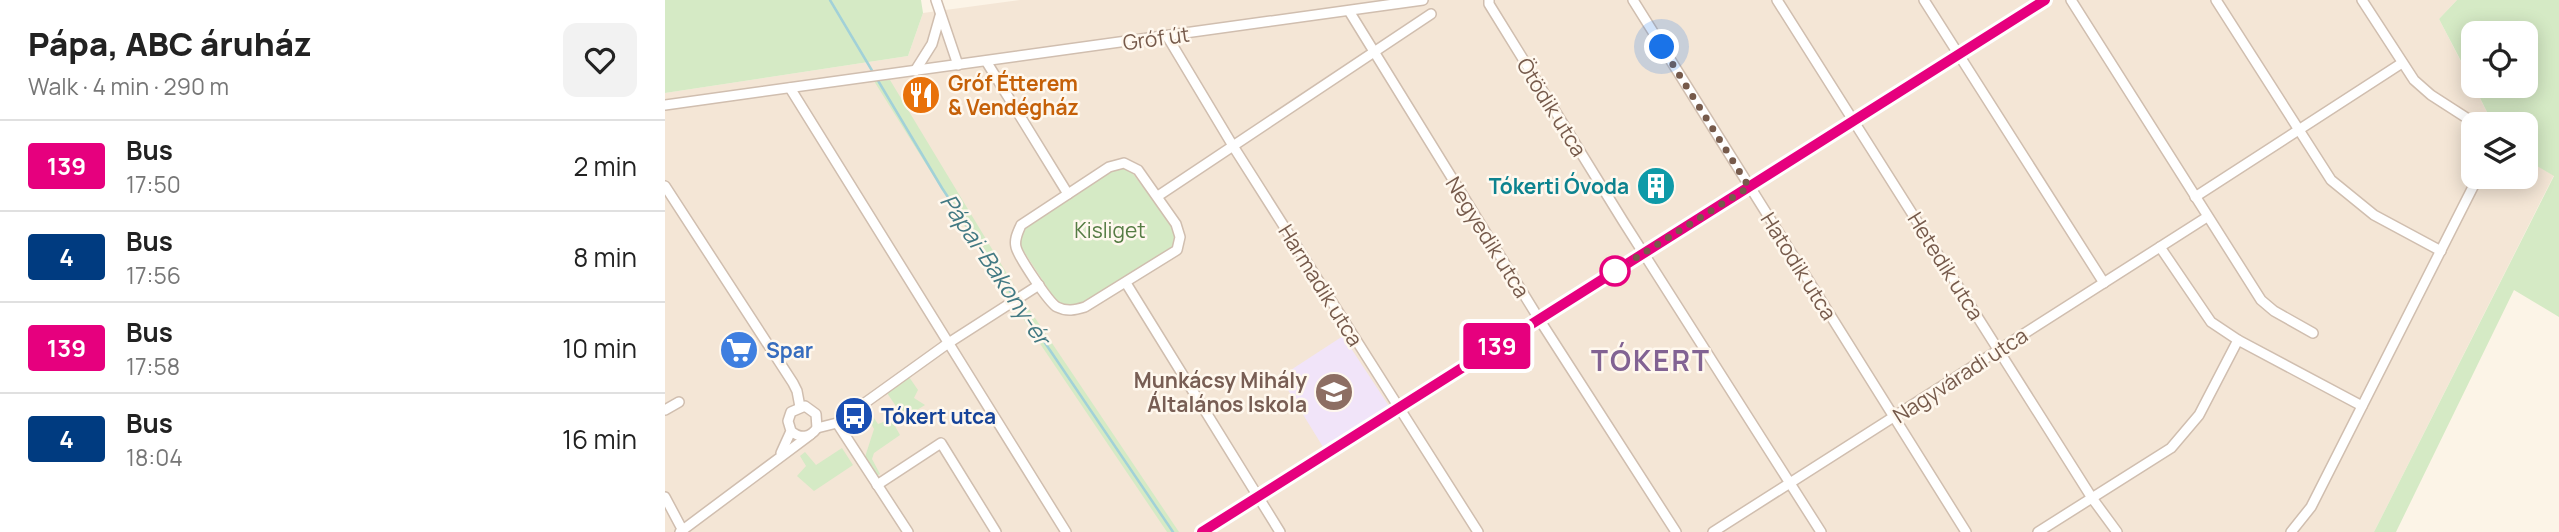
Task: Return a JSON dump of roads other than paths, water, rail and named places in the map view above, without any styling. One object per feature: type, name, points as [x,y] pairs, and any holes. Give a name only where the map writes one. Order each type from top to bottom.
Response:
[{"type":"street","points":[[936,0],[958,65]]},
{"type":"street","name":"Gróf út","points":[[790,88],[1423,0]]},
{"type":"street","name":"Ötödik utca","points":[[1489,0],[1496,16],[1821,532]]},
{"type":"street","name":"Hatodik utca","points":[[1633,0],[1966,532]]},
{"type":"street","name":"Hetedik utca","points":[[1777,0],[2092,498],[2117,532]]},
{"type":"street","points":[[1924,0],[2104,283]]},
{"type":"street","points":[[1202,532],[2045,0]]},
{"type":"street","points":[[2071,0],[2261,300],[2274,311],[2313,332]]},
{"type":"street","points":[[2216,0],[2331,180],[2374,215],[2441,250]]},
{"type":"street","points":[[2362,0],[2414,80],[2461,114]]},
{"type":"street","name":"Negyedik utca","points":[[1349,11],[1539,319],[1676,532]]},
{"type":"street","points":[[915,71],[932,44],[940,14]]},
{"type":"street","points":[[1158,196],[1431,14]]},
{"type":"street","name":"Harmadik utca","points":[[1167,36],[1233,146],[1478,532]]},
{"type":"street","points":[[986,61],[1068,194]]},
{"type":"street","points":[[2195,197],[2402,63]]},
{"type":"street","points":[[665,105],[790,88],[1066,532]]},
{"type":"street","points":[[1124,163],[1138,170],[1158,196],[1176,224],[1180,237],[1177,250],[1085,307],[1068,311],[1055,306],[1016,247],[1016,236],[1021,225],[1109,167],[1124,163]]},
{"type":"street","points":[[665,186],[793,383],[800,407]]},
{"type":"street","points":[[2291,532],[2311,507],[2472,189]]},
{"type":"street","name":"Nagyváradi utca","points":[[1713,532],[2207,217]]},
{"type":"street","points":[[2160,247],[2211,322],[2238,340],[2362,406]]},
{"type":"street","points":[[1126,283],[1280,532]]},
{"type":"street","points":[[791,431],[800,436],[837,423],[947,344],[1039,285]]},
{"type":"street","points":[[2038,532],[2171,448],[2199,415],[2238,340]]},
{"type":"street","points":[[665,410],[679,402]]},
{"type":"street","points":[[778,457],[786,446],[791,431],[789,416],[800,407]]},
{"type":"street","points":[[665,496],[681,531],[813,431],[818,419],[813,410],[800,407]]},
{"type":"street","points":[[837,423],[908,532]]},
{"type":"street","points":[[877,485],[941,443],[996,532]]},
{"type":"waterway","name":"Pápai-Bakony-ér","points":[[830,0],[942,188],[1014,297]]},
{"type":"waterway","name":"Pápai-Bakony-ér","points":[[1018,303],[1173,532]]},
{"type":"place","name":"Gróf Étterem & Vendégház","points":[[921,95]]},
{"type":"place","name":"Tókerti Óvoda","points":[[1656,186]]},
{"type":"place","name":"Spar","points":[[739,350]]},
{"type":"place","name":"Munkácsy Mihály Általános Iskola","points":[[1334,392]]},
{"type":"place","name":"Tókert utca","points":[[854,416]]},
{"type":"district","name":"TÓKERT","points":[[1651,360]]},
{"type":"park label","name":"Kisliget","points":[[1110,230]]}]
